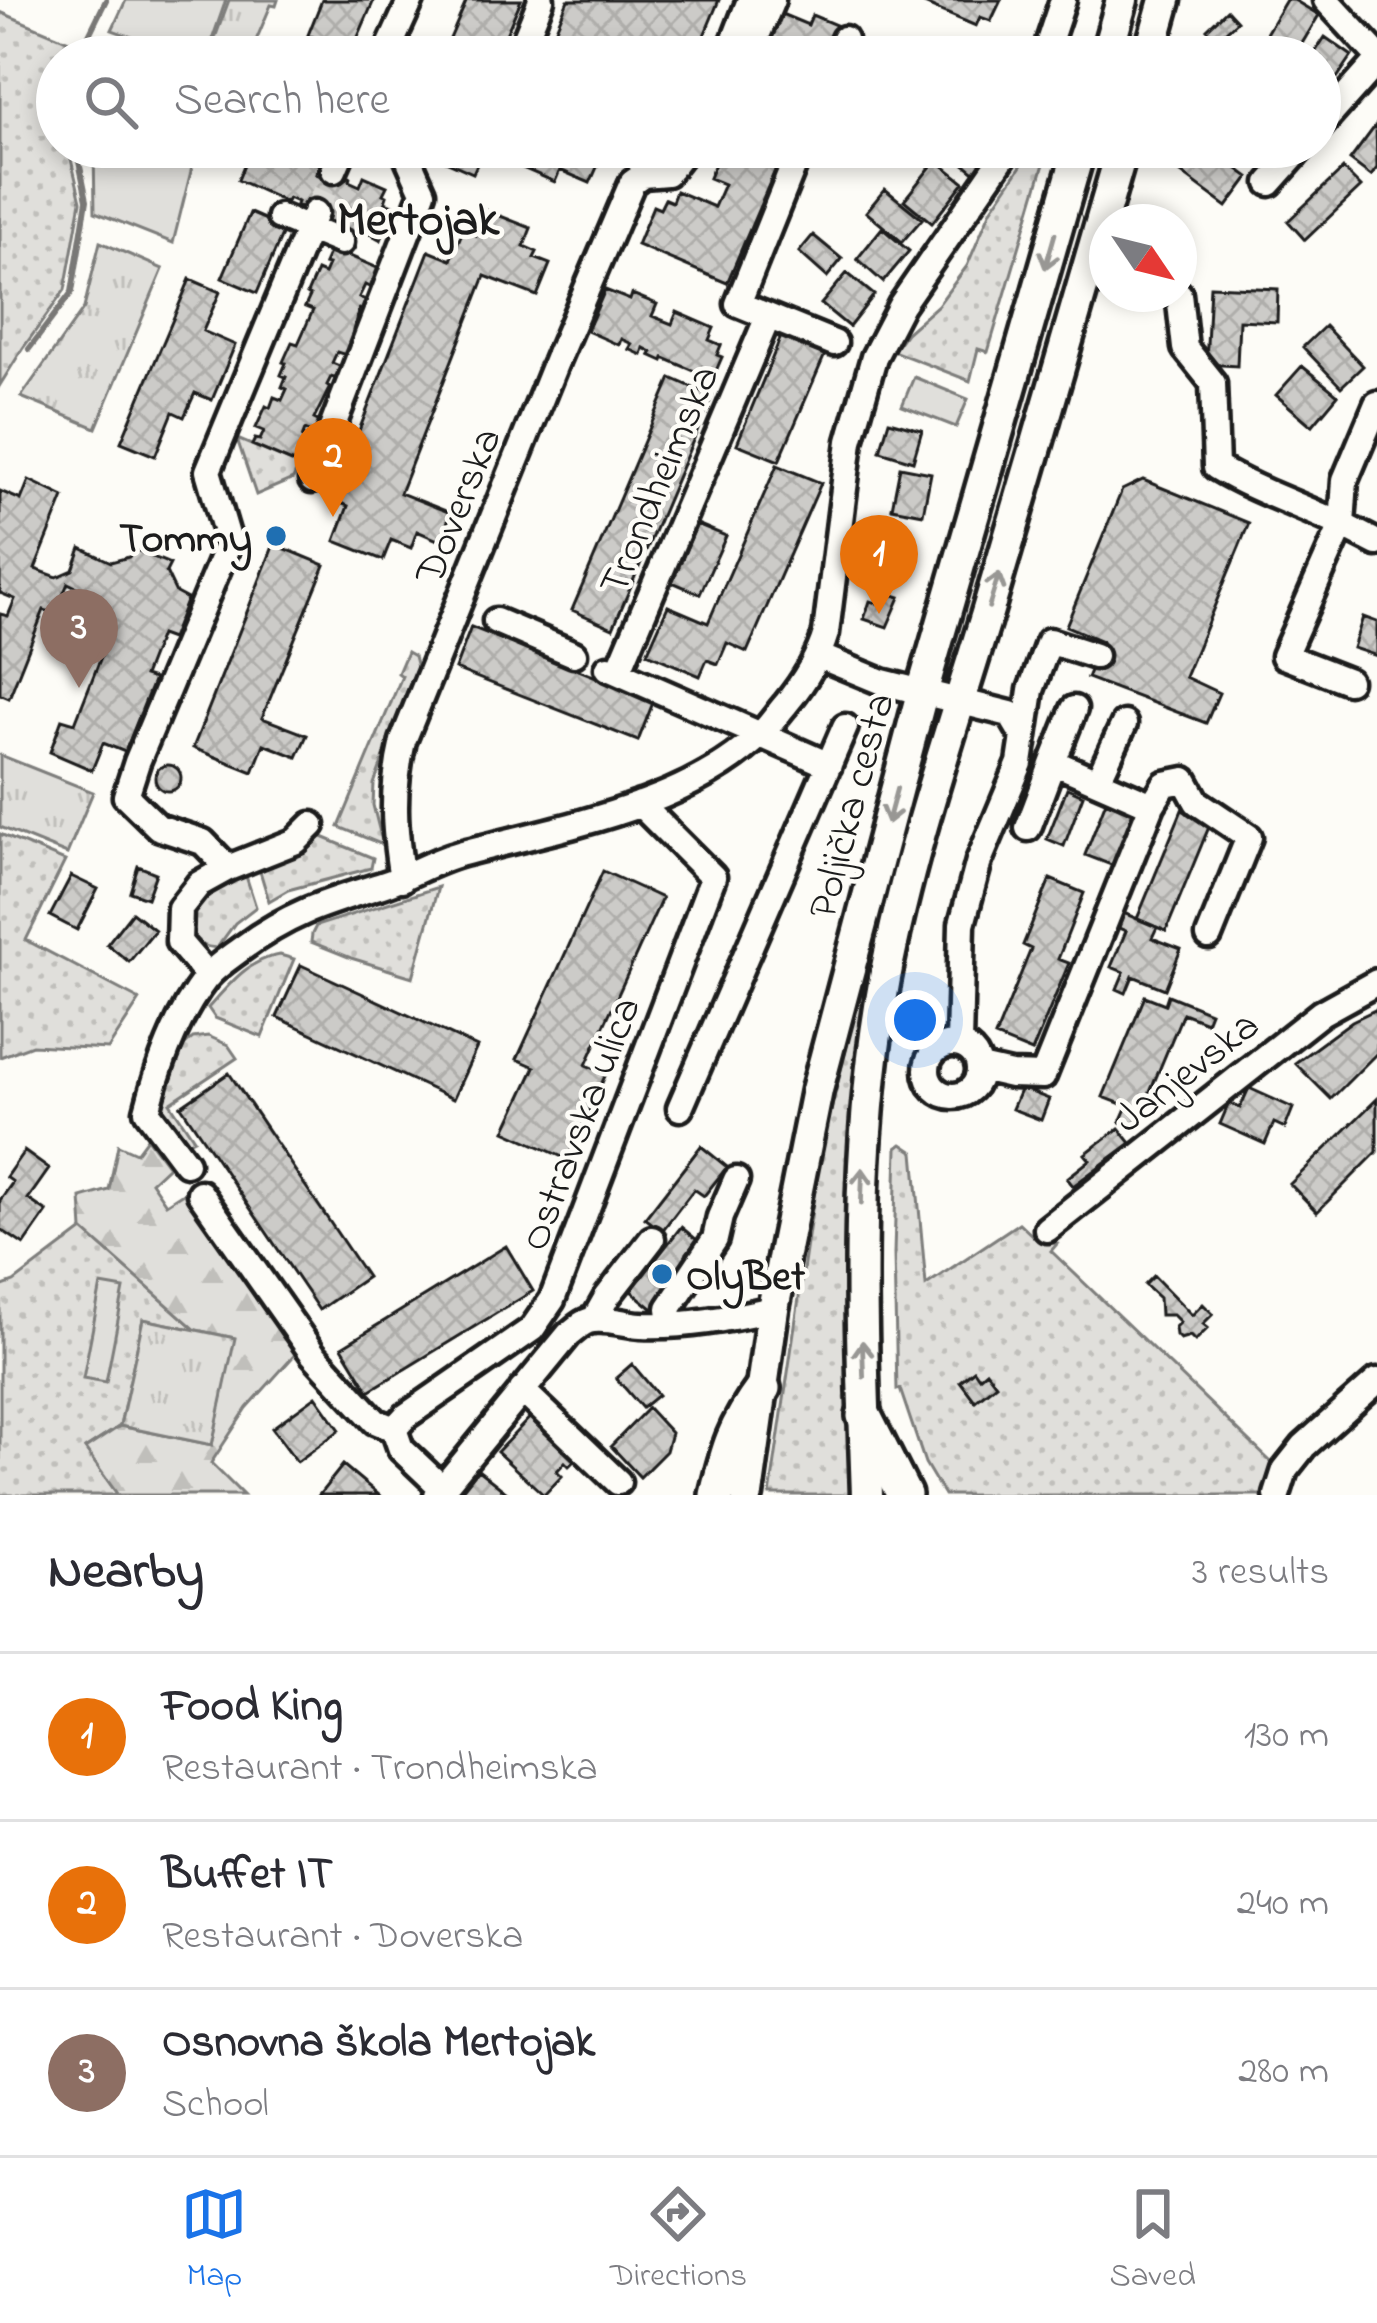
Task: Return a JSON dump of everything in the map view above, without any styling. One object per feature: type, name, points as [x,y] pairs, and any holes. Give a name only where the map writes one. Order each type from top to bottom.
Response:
[{"type":"highway","points":[[717,1495],[729,1443],[763,1388]]},
{"type":"highway","points":[[865,1416],[904,1495]]},
{"type":"main road","points":[[1112,36],[1122,0]]},
{"type":"main road","points":[[1155,36],[1166,0]]},
{"type":"main road","name":"Poljička cesta","points":[[747,1495],[773,1309],[817,1090],[922,693],[1074,168]]},
{"type":"main road","name":"Poljička cesta","points":[[867,1495],[862,1190],[885,978],[942,749],[960,702],[1117,168]]},
{"type":"street","points":[[395,36],[411,0]]},
{"type":"street","points":[[527,36],[542,0]]},
{"type":"street","points":[[736,36],[749,0]]},
{"type":"street","points":[[757,36],[772,0]]},
{"type":"street","points":[[1326,0],[1377,58],[1341,101]]},
{"type":"street","points":[[1049,36],[1058,1]]},
{"type":"street","points":[[312,480],[423,192],[412,168]]},
{"type":"street","points":[[642,168],[643,175]]},
{"type":"street","name":"Doverska","points":[[402,879],[393,815],[403,741],[632,183],[671,168]]},
{"type":"street","points":[[793,168],[738,304],[834,343]]},
{"type":"street","points":[[186,1163],[146,1111],[158,1067],[208,976],[272,926],[453,856],[532,838],[640,804],[705,773],[761,734],[794,694],[819,656],[826,633],[850,441],[874,357],[901,305],[996,168]]},
{"type":"street","points":[[1270,183],[1283,168]]},
{"type":"street","points":[[280,217],[311,220],[341,242]]},
{"type":"street","points":[[228,868],[203,842],[158,827],[126,796],[229,542],[208,471],[311,220]]},
{"type":"street","points":[[1181,312],[1185,348],[1213,383],[1216,466],[1377,543]]},
{"type":"street","name":"Trondheimska","points":[[761,734],[613,670],[768,317]]},
{"type":"street","points":[[1348,681],[1284,656],[1342,525],[1346,481],[1377,404]]},
{"type":"street","name":"Doverska","points":[[496,621],[574,654]]},
{"type":"street","points":[[959,1044],[962,924],[979,861],[1020,764],[1031,690],[1049,641],[1095,656]]},
{"type":"street","points":[[819,656],[882,682],[1010,714],[1023,736]]},
{"type":"street","points":[[1028,828],[1074,709]]},
{"type":"street","points":[[1098,780],[1124,724]]},
{"type":"street","points":[[680,1108],[845,727]]},
{"type":"street","points":[[761,734],[829,765]]},
{"type":"street","points":[[1053,762],[1152,805]]},
{"type":"street","points":[[980,1068],[1043,1076],[1152,805],[1165,784],[1185,780],[1198,802],[1249,837],[1209,936]]},
{"type":"street","name":"Ostravska ulica","points":[[394,1429],[532,1329],[552,1300],[713,877],[640,804]]},
{"type":"street","points":[[208,976],[179,942],[179,908],[199,884],[296,842],[312,825]]},
{"type":"street","name":"Janjevska","points":[[1048,1229],[1321,1013],[1377,982]]},
{"type":"street","points":[[959,1044],[973,1052],[980,1068],[975,1085],[960,1096],[942,1094],[934,1089],[927,1072],[931,1056],[943,1046],[959,1044]]},
{"type":"street","points":[[670,1324],[668,1308],[715,1239],[736,1180]]},
{"type":"street","points":[[200,1193],[314,1354],[375,1421],[394,1429],[401,1449],[440,1492],[582,1323],[594,1319],[670,1324],[773,1309]]},
{"type":"street","points":[[594,1319],[652,1239]]},
{"type":"street","points":[[1276,1495],[1285,1470],[1304,1447],[1377,1381]]},
{"type":"street","points":[[522,1390],[618,1482]]},
{"type":"green space","points":[[126,0],[226,0],[213,36],[129,36],[112,30]]},
{"type":"green space","points":[[229,0],[278,0],[276,6],[271,5],[258,36],[216,36]]},
{"type":"green space","points":[[0,12],[57,36],[36,36],[36,168],[73,168],[81,201],[65,290],[0,385]]},
{"type":"green space","points":[[94,168],[192,168],[173,243],[95,212]]},
{"type":"green space","points":[[1020,168],[1043,168],[988,352],[978,349],[970,381],[893,351],[938,305],[967,266],[991,210]]},
{"type":"green space","points":[[100,242],[163,269],[96,428],[21,397],[84,308]]},
{"type":"green space","points":[[914,377],[968,399],[956,427],[902,406]]},
{"type":"green space","points":[[237,439],[299,465],[293,479],[256,495]]},
{"type":"green space","points":[[407,652],[414,656],[417,668],[374,784],[373,805],[383,845],[339,827],[402,676],[398,673]]},
{"type":"green space","points":[[0,755],[93,792],[67,854],[0,827]]},
{"type":"green space","points":[[0,834],[65,861],[26,940],[140,1000],[108,1049],[32,1045],[0,1057]]},
{"type":"green space","points":[[320,836],[373,858],[371,868],[288,890],[269,901],[259,868],[299,853]]},
{"type":"green space","points":[[245,873],[256,907],[235,923],[217,948],[199,943],[191,934],[189,912],[214,888]]},
{"type":"green space","points":[[438,887],[413,977],[311,942],[316,926]]},
{"type":"green space","points":[[873,940],[880,941],[856,1495],[770,1495],[820,1155]]},
{"type":"green space","points":[[280,955],[294,959],[262,1037],[215,1018],[208,1008],[232,982],[258,962]]},
{"type":"green space","points":[[208,1036],[228,1045],[237,1058],[170,1103],[194,1139],[182,1145],[157,1114],[184,1046],[193,1038]]},
{"type":"green space","points":[[147,1138],[168,1166],[151,1182],[166,1204],[186,1191],[300,1349],[247,1408],[211,1463],[243,1495],[118,1495],[85,1449],[120,1426],[212,1445],[234,1338],[196,1330],[83,1230],[81,1198],[109,1190],[118,1145],[136,1153]]},
{"type":"green space","points":[[902,1144],[914,1152],[926,1285],[1019,1223],[1036,1239],[1057,1244],[1051,1251],[1273,1464],[1264,1495],[944,1495],[925,1463],[897,1390],[894,1254],[897,1148]]},
{"type":"green space","points":[[83,1230],[196,1330],[143,1319],[120,1426],[85,1449],[118,1495],[0,1495],[0,1287],[14,1282]]},
{"type":"green space","points":[[101,1285],[124,1289],[106,1382],[83,1378]]},
{"type":"green space","points":[[143,1319],[235,1338],[212,1445],[120,1426]]},
{"type":"building","points":[[322,0],[374,0],[358,36],[308,35]]},
{"type":"building","points":[[467,0],[521,0],[505,36],[451,36]]},
{"type":"building","points":[[568,0],[719,0],[704,36],[553,36]]},
{"type":"building","points":[[915,0],[1001,0],[991,21],[980,17],[976,26]]},
{"type":"building","points":[[1286,0],[1319,15],[1306,36],[1265,36]]},
{"type":"building","points":[[1227,10],[1237,21],[1220,36],[1207,29]]},
{"type":"building","points":[[779,13],[808,25],[812,15],[836,25],[832,36],[769,36]]},
{"type":"building","points":[[1341,48],[1352,56],[1341,72]]},
{"type":"building","points":[[1376,125],[1377,168],[1371,176],[1350,160]]},
{"type":"building","points":[[243,168],[318,168],[316,174],[326,178],[330,168],[360,186],[364,176],[387,186],[385,202],[395,206],[381,240],[238,180]]},
{"type":"building","points":[[522,168],[597,168],[590,183],[560,170],[555,182]]},
{"type":"building","points":[[713,168],[776,168],[727,283],[637,245],[653,206],[660,209],[665,199],[672,202],[676,191],[714,207],[724,184],[709,178]]},
{"type":"building","points":[[930,168],[946,168],[964,182],[932,223],[904,200]]},
{"type":"building","points":[[1185,168],[1237,168],[1249,177],[1227,207],[1181,173]]},
{"type":"building","points":[[1343,169],[1361,187],[1305,240],[1288,221]]},
{"type":"building","points":[[885,189],[922,219],[902,242],[866,212]]},
{"type":"building","points":[[485,210],[531,228],[524,246],[537,252],[534,258],[550,264],[537,296],[485,276],[400,493],[451,513],[440,541],[417,531],[411,548],[391,540],[383,560],[335,541],[348,506],[332,500],[429,251],[451,260],[463,230],[476,235]]},
{"type":"building","points":[[250,213],[285,228],[257,293],[222,278]]},
{"type":"building","points":[[882,228],[909,251],[883,282],[857,259]]},
{"type":"building","points":[[813,235],[842,259],[827,277],[799,252]]},
{"type":"building","points":[[331,248],[380,269],[379,280],[375,290],[365,285],[359,297],[370,302],[365,312],[359,309],[346,355],[337,352],[332,363],[342,367],[337,379],[331,377],[327,385],[314,419],[320,422],[314,434],[305,430],[302,438],[309,442],[299,465],[252,445],[264,431],[256,428],[266,406],[270,408],[274,397],[282,400],[287,389],[282,387],[283,362],[292,342],[298,344],[313,310],[305,307],[307,294],[317,271],[324,274]]},
{"type":"building","points":[[847,273],[874,295],[849,327],[821,304]]},
{"type":"building","points":[[190,279],[220,292],[203,331],[235,345],[212,400],[195,393],[184,417],[173,412],[155,456],[121,442]]},
{"type":"building","points":[[1210,286],[1278,289],[1277,322],[1239,320],[1237,366],[1206,364]]},
{"type":"building","points":[[605,290],[657,304],[652,316],[672,324],[677,312],[714,328],[709,340],[721,345],[717,355],[722,357],[715,373],[663,361],[644,348],[642,355],[621,339],[619,345],[587,331]]},
{"type":"building","points":[[1325,326],[1363,366],[1341,387],[1303,347]]},
{"type":"building","points":[[782,334],[826,352],[779,461],[737,444]]},
{"type":"building","points":[[1302,366],[1338,395],[1312,426],[1276,395]]},
{"type":"building","points":[[671,378],[712,396],[613,628],[572,610]]},
{"type":"building","points":[[889,421],[922,430],[913,461],[880,451]]},
{"type":"building","points":[[777,465],[821,483],[747,652],[727,643],[718,664],[707,660],[700,676],[647,653],[668,606],[708,623]]},
{"type":"building","points":[[900,467],[931,473],[923,514],[892,508]]},
{"type":"building","points":[[29,480],[64,497],[35,569],[57,577],[73,570],[81,548],[111,562],[129,557],[134,549],[170,564],[166,572],[176,593],[187,599],[171,639],[160,635],[144,676],[154,679],[125,752],[103,743],[92,770],[50,752],[62,719],[75,723],[108,639],[82,626],[94,596],[68,583],[55,614],[44,610],[9,698],[0,694],[0,614],[8,616],[15,599],[0,593],[0,491],[21,500]]},
{"type":"building","points":[[1143,480],[1249,523],[1185,677],[1219,693],[1206,723],[1087,678],[1102,641],[1066,626],[1122,490]]},
{"type":"building","points":[[697,524],[726,536],[700,594],[672,582]]},
{"type":"building","points":[[274,544],[325,565],[262,718],[307,735],[297,757],[264,744],[253,772],[193,748]]},
{"type":"building","points":[[881,591],[900,597],[887,627],[864,619],[870,601],[877,603]]},
{"type":"building","points":[[1363,617],[1377,622],[1377,656],[1353,648]]},
{"type":"building","points":[[471,627],[654,700],[638,741],[455,669]]},
{"type":"building","points":[[168,765],[181,778],[168,791],[155,778]]},
{"type":"building","points":[[1067,788],[1083,795],[1064,846],[1047,839]]},
{"type":"building","points":[[1106,801],[1135,813],[1114,866],[1085,855]]},
{"type":"building","points":[[1182,810],[1211,822],[1166,931],[1137,919]]},
{"type":"building","points":[[138,866],[156,873],[147,898],[130,892]]},
{"type":"building","points":[[603,871],[662,898],[586,1065],[606,1074],[567,1159],[505,1131],[535,1067],[517,1059]]},
{"type":"building","points":[[71,876],[98,889],[77,930],[50,916]]},
{"type":"building","points":[[1050,879],[1084,893],[1058,959],[1069,963],[1032,1052],[995,1037],[1031,949],[1023,945]]},
{"type":"building","points":[[132,912],[155,930],[129,962],[107,944]]},
{"type":"building","points":[[1121,912],[1157,927],[1152,938],[1181,949],[1165,989],[1133,976],[1126,993],[1117,989],[1124,972],[1111,967],[1126,931],[1116,927]]},
{"type":"building","points":[[301,965],[477,1047],[453,1099],[277,1017]]},
{"type":"building","points":[[1168,995],[1210,1012],[1206,1022],[1183,1013],[1135,1128],[1120,1122],[1127,1106],[1103,1097],[1145,996],[1165,1004]]},
{"type":"building","points":[[1377,1009],[1377,1053],[1331,1099],[1295,1063],[1352,1021]]},
{"type":"building","points":[[229,1073],[367,1277],[319,1310],[181,1106]]},
{"type":"building","points":[[1021,1088],[1049,1099],[1041,1120],[1012,1109]]},
{"type":"building","points":[[1249,1088],[1293,1108],[1285,1128],[1274,1123],[1265,1144],[1220,1124],[1229,1103],[1240,1108]]},
{"type":"building","points":[[1377,1099],[1377,1152],[1317,1212],[1290,1184]]},
{"type":"building","points":[[1119,1128],[1131,1143],[1073,1186],[1067,1178],[1090,1160],[1085,1154]]},
{"type":"building","points":[[701,1146],[727,1167],[704,1196],[694,1189],[662,1231],[645,1218]]},
{"type":"building","points":[[24,1151],[49,1169],[28,1199],[47,1212],[24,1245],[0,1229],[0,1200],[13,1182],[6,1177]]},
{"type":"building","name":"OlyBet","points":[[681,1227],[697,1240],[687,1253],[693,1258],[653,1309],[631,1291]]},
{"type":"building","points":[[506,1246],[533,1291],[369,1391],[342,1347]]},
{"type":"building","points":[[1154,1276],[1192,1315],[1203,1304],[1213,1314],[1203,1324],[1208,1328],[1195,1341],[1176,1335],[1180,1322],[1173,1315],[1160,1315],[1159,1298],[1145,1285]]},
{"type":"building","points":[[632,1364],[658,1395],[642,1408],[616,1378]]},
{"type":"building","points":[[974,1370],[979,1377],[986,1371],[996,1384],[975,1401],[960,1381]]},
{"type":"building","points":[[316,1396],[340,1430],[297,1462],[272,1428]]},
{"type":"building","points":[[648,1408],[671,1433],[666,1451],[640,1477],[611,1446]]},
{"type":"building","points":[[537,1410],[582,1453],[569,1466],[565,1462],[557,1471],[562,1476],[544,1495],[497,1452]]},
{"type":"building","points":[[343,1465],[379,1495],[319,1495]]},
{"type":"building","points":[[478,1470],[507,1493],[458,1495]]},
{"type":"waterway","points":[[88,36],[106,0]]},
{"type":"waterway","points":[[29,349],[72,292],[87,200],[80,168]]},
{"type":"tunnel","points":[[315,213],[334,170]]},
{"type":"place","name":"Buffet IT","points":[[333,517]]},
{"type":"place","name":"Tommy","points":[[276,536]]},
{"type":"place","name":"Food King","points":[[879,614]]},
{"type":"place","name":"Osnovna škola Mertojak","points":[[79,688]]},
{"type":"place","name":"OlyBet","points":[[662,1274]]},
{"type":"district","name":"Mertojak","points":[[418,217]]}]
